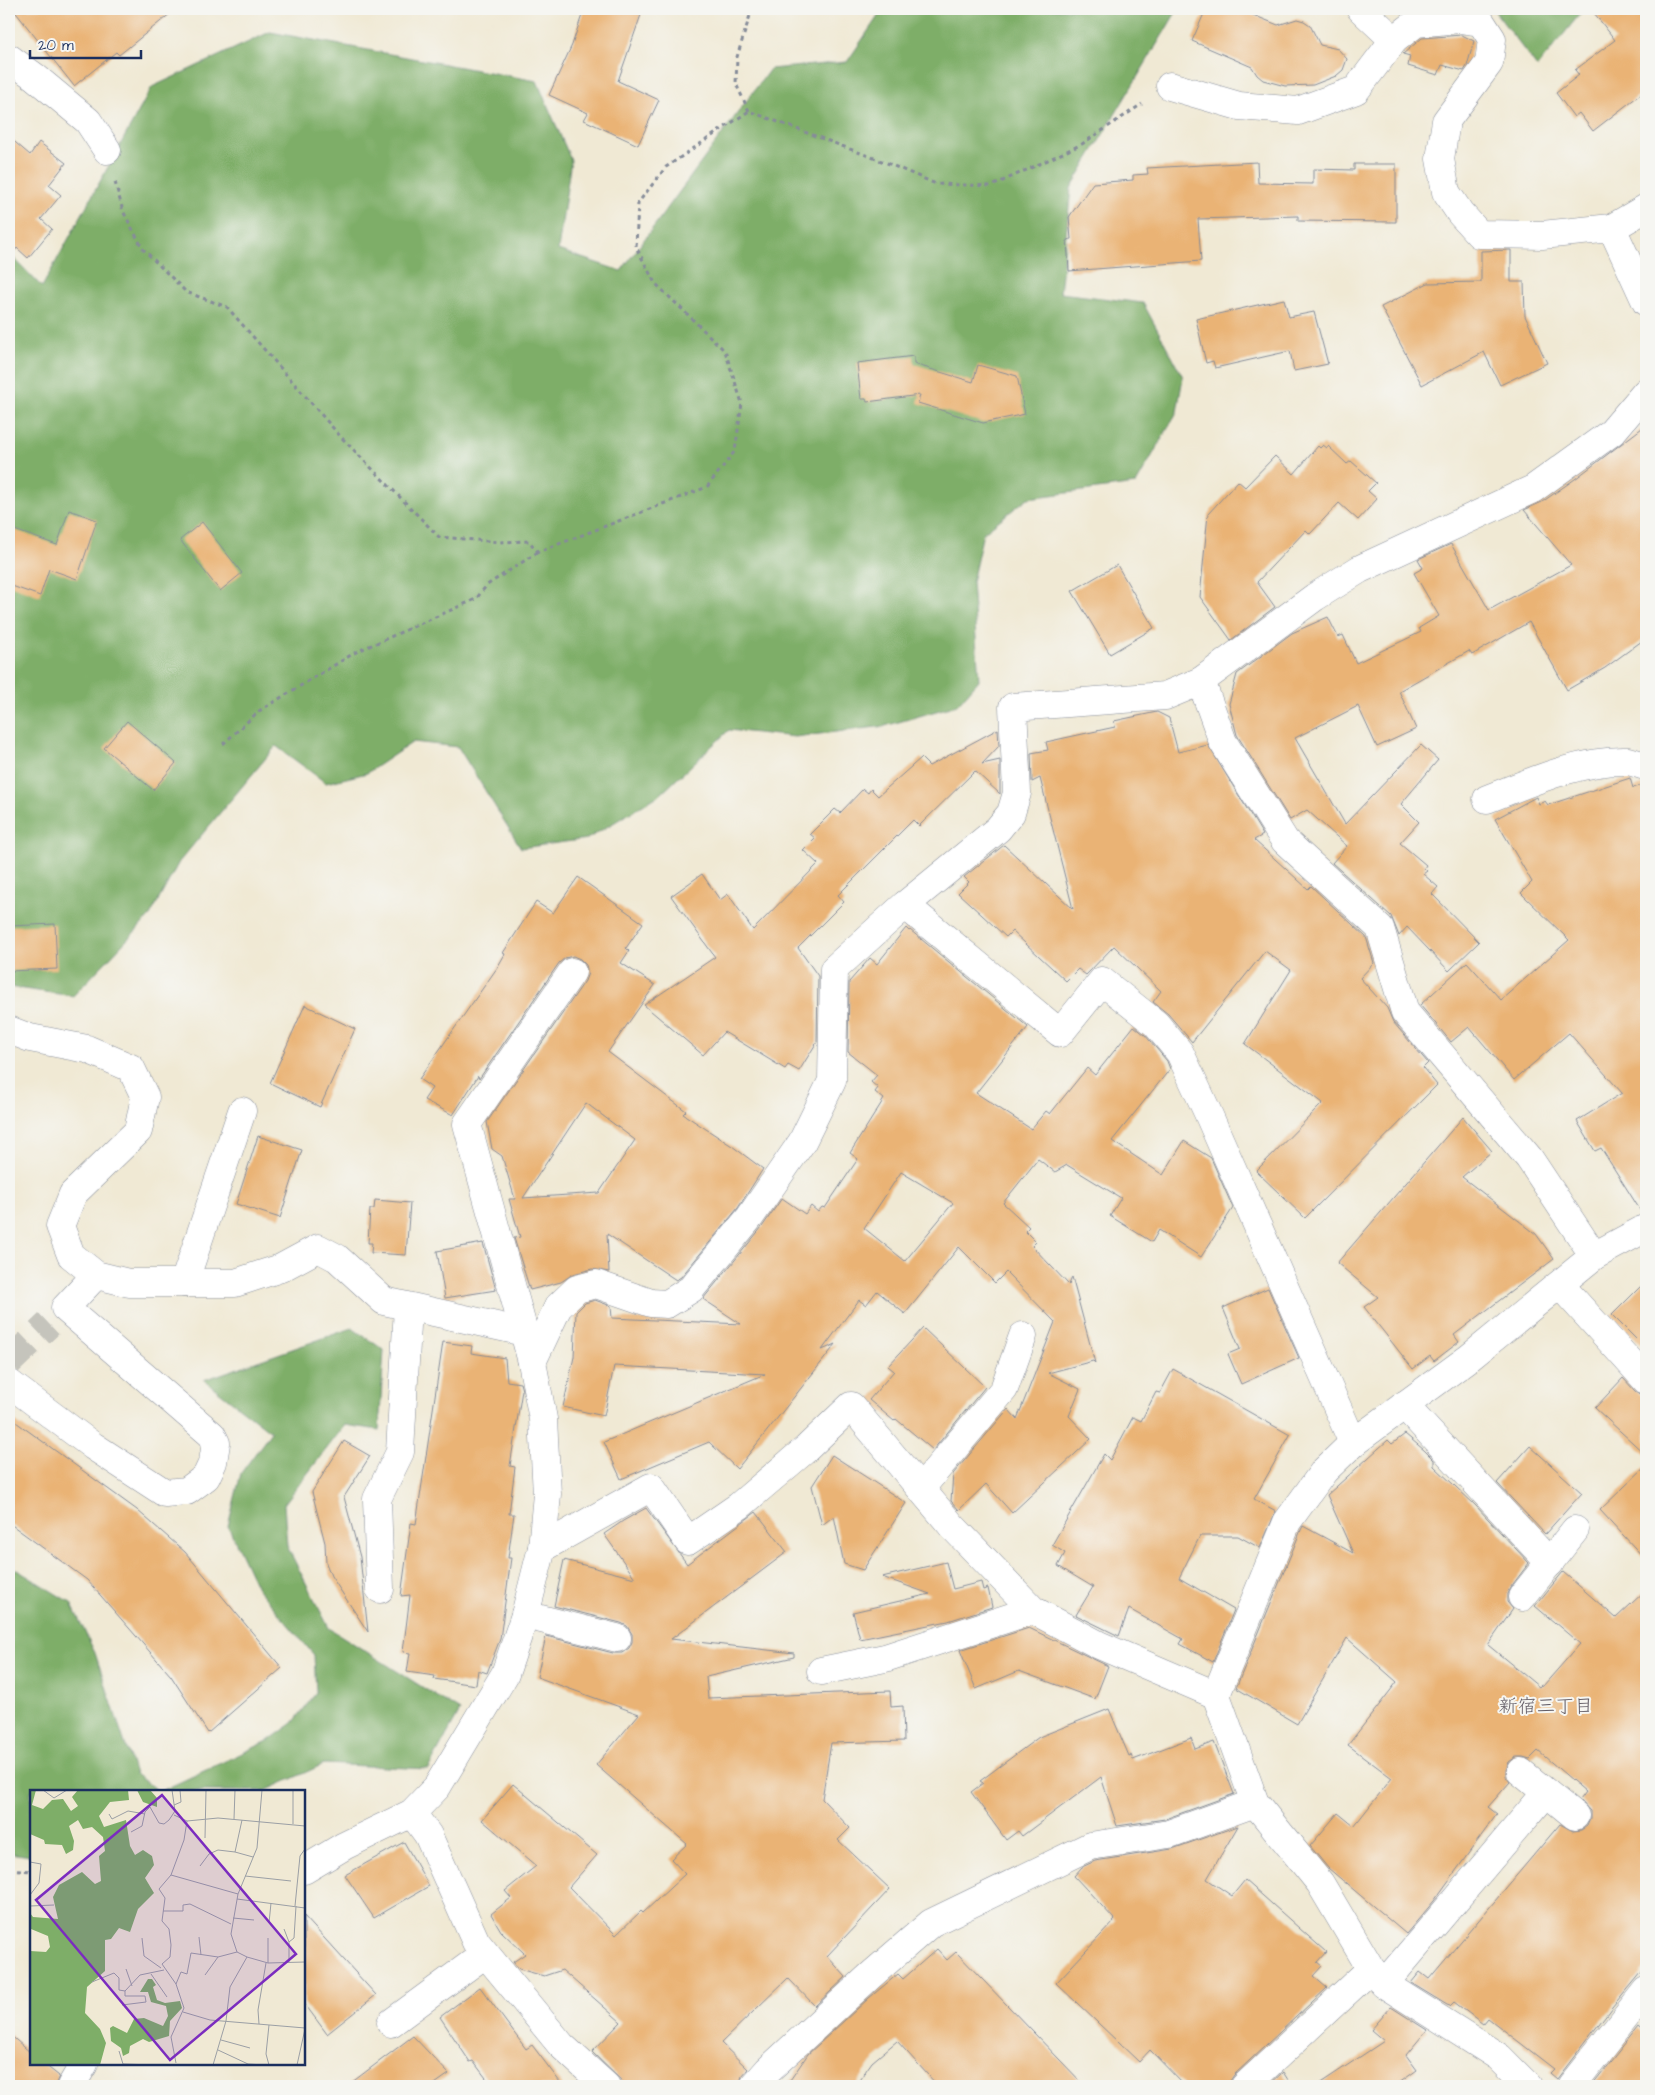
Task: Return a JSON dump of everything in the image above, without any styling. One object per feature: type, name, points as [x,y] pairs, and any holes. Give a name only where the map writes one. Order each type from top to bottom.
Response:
[{"type":"street","points":[[1361,9],[1394,40]]},
{"type":"street","points":[[1170,86],[1239,106],[1298,111],[1356,90],[1394,40],[1416,23],[1459,19],[1481,22],[1492,39],[1490,63],[1446,121],[1440,159],[1446,192],[1460,213],[1479,234],[1542,235],[1612,228],[1646,208]]},
{"type":"street","points":[[9,58],[88,121],[107,150]]},
{"type":"street","points":[[1612,228],[1646,302]]},
{"type":"street","points":[[532,1362],[558,1307],[577,1289],[596,1284],[651,1303],[667,1304],[691,1289],[750,1217],[802,1142],[832,1081],[834,969],[905,904],[998,829],[1011,813],[1017,793],[1013,708],[1165,696],[1201,680],[1315,597],[1360,569],[1532,489],[1612,432],[1646,392]]},
{"type":"street","points":[[1201,680],[1223,742],[1285,841],[1380,928],[1406,1012],[1529,1158],[1594,1256]]},
{"type":"street","points":[[1486,799],[1555,773],[1602,763],[1629,761],[1646,766]]},
{"type":"street","points":[[905,904],[1060,1033],[1102,981],[1156,1024],[1180,1053],[1353,1443]]},
{"type":"street","points":[[305,1869],[344,1846],[412,1813],[437,1787],[506,1674],[525,1616],[542,1548],[547,1494],[544,1429],[532,1362],[467,1124],[572,972]]},
{"type":"street","points":[[9,1030],[30,1038],[88,1049],[131,1068],[145,1097],[138,1131],[73,1194],[60,1226],[71,1255],[96,1275],[129,1283],[235,1282],[281,1268],[318,1248],[337,1258],[384,1301],[524,1332]]},
{"type":"street","points":[[184,1282],[242,1111]]},
{"type":"street","points":[[1528,2086],[1499,2057],[1378,1977],[1320,1883],[1255,1803],[1216,1695],[1287,1522],[1324,1471],[1353,1443],[1469,1358],[1594,1256],[1646,1228]]},
{"type":"street","points":[[9,1383],[93,1446],[165,1493],[187,1491],[206,1477],[213,1462],[216,1443],[212,1435],[57,1316],[96,1275]]},
{"type":"street","points":[[1560,1285],[1646,1380]]},
{"type":"street","points":[[380,1589],[377,1499],[400,1452],[408,1307]]},
{"type":"street","points":[[921,1488],[1004,1389],[1023,1336]]},
{"type":"street","points":[[1404,1405],[1550,1563]]},
{"type":"street","points":[[542,1548],[651,1488],[688,1541],[739,1506],[806,1449],[851,1406],[952,1526],[1033,1610],[1099,1644],[1216,1695]]},
{"type":"street","points":[[1522,1597],[1575,1530]]},
{"type":"street","points":[[820,1671],[885,1658],[1033,1610]]},
{"type":"street","points":[[525,1616],[617,1638]]},
{"type":"street","points":[[1521,1772],[1575,1816]]},
{"type":"street","points":[[1245,2086],[1378,1977],[1546,1793]]},
{"type":"street","points":[[754,2086],[768,2070],[862,1983],[931,1923],[1090,1846],[1169,1834],[1255,1803]]},
{"type":"street","points":[[412,1813],[428,1835],[476,1942],[561,2045],[606,2086]]},
{"type":"street","points":[[391,2023],[485,1954]]},
{"type":"street","points":[[1571,2086],[1646,1991]]},
{"type":"street","points":[[71,2086],[83,2065]]},
{"type":"path","points":[[752,9],[737,57],[736,84],[749,111],[887,163],[936,184],[992,186],[1082,144],[1170,86]]},
{"type":"path","points":[[222,744],[260,711],[306,682],[356,652],[476,599],[487,585],[538,552],[707,487],[735,451],[742,403],[725,351],[655,283],[636,247],[638,203],[666,168],[749,111]]},
{"type":"path","points":[[107,150],[123,211],[143,249],[186,292],[227,307],[341,437],[439,537],[500,542],[529,541],[538,552]]},
{"type":"path","points":[[9,1869],[30,1871]]},
{"type":"green space","points":[[883,9],[1178,9],[1071,188],[1060,293],[1143,303],[1183,377],[1177,412],[1136,484],[1028,498],[983,533],[972,582],[979,680],[957,705],[885,726],[795,737],[729,730],[661,794],[587,839],[521,848],[458,747],[413,742],[367,773],[326,783],[276,746],[179,862],[150,916],[73,996],[9,987],[9,253],[42,287],[152,87],[270,32],[537,81],[571,160],[558,250],[621,271],[770,69],[847,62]]},
{"type":"green space","points":[[1493,9],[1584,9],[1537,67]]},
{"type":"green space","points":[[352,1328],[384,1350],[379,1430],[345,1425],[284,1504],[287,1546],[329,1628],[460,1711],[428,1769],[324,1764],[267,1790],[163,1790],[268,1741],[293,1723],[316,1693],[314,1655],[257,1588],[228,1526],[241,1473],[271,1432],[204,1380]]},
{"type":"green space","points":[[9,1565],[71,1603],[95,1653],[135,1774],[157,1790],[30,1790],[30,1856],[9,1853]]},
{"type":"building","points":[[13,9],[176,9],[119,55],[116,52],[74,86]]},
{"type":"building","points":[[584,9],[643,9],[618,81],[659,100],[638,145],[584,120],[588,113],[549,95],[572,45]]},
{"type":"building","points":[[1206,9],[1238,9],[1278,25],[1297,19],[1304,21],[1310,25],[1320,45],[1338,49],[1347,59],[1343,70],[1336,76],[1313,85],[1285,86],[1263,80],[1252,67],[1192,41]]},
{"type":"building","points":[[1591,9],[1637,9],[1644,18],[1646,16],[1646,90],[1593,131],[1579,113],[1574,117],[1556,93],[1579,75],[1575,70],[1615,40]]},
{"type":"building","points":[[1462,35],[1474,41],[1464,71],[1442,65],[1438,75],[1408,66],[1410,56],[1403,54],[1422,38]]},
{"type":"building","points":[[9,137],[30,155],[39,142],[66,163],[49,185],[61,195],[41,219],[52,229],[28,258],[17,248],[9,258]]},
{"type":"building","points":[[1257,162],[1258,183],[1313,184],[1313,169],[1354,170],[1354,164],[1396,164],[1396,222],[1298,221],[1298,216],[1198,219],[1201,261],[1069,271],[1067,240],[1071,239],[1069,217],[1093,183],[1133,180],[1133,175],[1148,174],[1147,168]]},
{"type":"building","points":[[1511,250],[1511,282],[1524,282],[1525,316],[1547,363],[1500,385],[1484,352],[1422,385],[1381,307],[1428,283],[1481,282],[1481,251]]},
{"type":"building","points":[[1284,299],[1289,317],[1314,312],[1328,364],[1294,371],[1290,351],[1215,368],[1213,361],[1206,363],[1196,319]]},
{"type":"building","points":[[914,356],[914,364],[973,382],[978,365],[1017,376],[1025,414],[983,423],[918,403],[920,395],[867,402],[866,399],[861,399],[857,363]]},
{"type":"building","points":[[1646,425],[1646,638],[1605,668],[1567,690],[1529,622],[1472,655],[1469,651],[1399,691],[1416,729],[1377,747],[1358,706],[1295,738],[1345,824],[1421,745],[1438,760],[1401,804],[1419,822],[1400,843],[1426,865],[1424,868],[1427,871],[1423,874],[1438,887],[1432,894],[1479,942],[1449,971],[1407,927],[1399,936],[1391,916],[1332,863],[1347,846],[1307,810],[1290,820],[1237,735],[1229,704],[1237,674],[1292,633],[1328,617],[1338,637],[1343,635],[1356,663],[1421,632],[1419,628],[1439,616],[1414,573],[1423,568],[1418,559],[1451,544],[1489,610],[1571,565],[1524,510],[1542,502]]},
{"type":"building","points":[[1323,445],[1327,448],[1328,446],[1347,464],[1351,461],[1376,483],[1368,491],[1377,499],[1358,520],[1339,503],[1310,534],[1306,530],[1257,582],[1275,607],[1231,640],[1200,597],[1208,514],[1238,481],[1245,487],[1275,456],[1294,474],[1318,446],[1320,448]]},
{"type":"building","points":[[69,510],[97,520],[77,579],[49,569],[40,596],[9,585],[9,528],[57,545]]},
{"type":"building","points":[[202,522],[242,573],[220,591],[180,540]]},
{"type":"building","points":[[1117,565],[1154,628],[1110,654],[1072,591]]},
{"type":"building","points":[[1157,712],[1169,718],[1178,752],[1208,745],[1263,835],[1254,840],[1308,889],[1311,886],[1366,937],[1374,963],[1360,978],[1387,1008],[1393,1022],[1428,1063],[1423,1068],[1437,1085],[1305,1218],[1256,1171],[1323,1103],[1245,1044],[1291,970],[1265,951],[1192,1042],[1168,1014],[1153,1002],[1161,991],[1114,946],[1086,975],[1078,969],[1066,981],[1012,931],[1006,937],[958,893],[969,882],[964,877],[1004,845],[1073,909],[1040,778],[1032,782],[1031,753],[1048,750],[1046,742],[1115,727],[1114,721]]},
{"type":"building","points":[[127,721],[176,763],[153,790],[104,748]]},
{"type":"building","points":[[998,729],[999,746],[982,764],[1000,760],[1000,794],[975,771],[919,826],[913,820],[838,895],[844,902],[798,948],[818,976],[817,1042],[799,1071],[788,1065],[785,1069],[724,1032],[703,1055],[644,1005],[715,957],[671,896],[702,874],[720,900],[728,894],[753,930],[818,864],[803,850],[815,838],[810,834],[835,809],[840,813],[863,789],[868,793],[871,789],[878,796],[921,758],[929,766]]},
{"type":"building","points":[[1630,778],[1633,788],[1646,784],[1646,1212],[1642,1213],[1601,1148],[1595,1151],[1577,1121],[1622,1093],[1569,1033],[1514,1080],[1469,1027],[1451,1042],[1420,1005],[1467,962],[1501,1000],[1569,940],[1521,893],[1532,882],[1495,819],[1536,797],[1539,804],[1545,801],[1548,805]]},
{"type":"building","points":[[578,877],[643,923],[626,948],[629,951],[621,963],[655,985],[608,1052],[686,1111],[683,1114],[763,1169],[738,1208],[681,1277],[676,1280],[607,1234],[609,1272],[592,1269],[573,1274],[561,1282],[530,1290],[514,1238],[520,1237],[509,1199],[515,1199],[502,1156],[492,1149],[487,1122],[585,981],[588,973],[586,965],[580,959],[573,956],[565,958],[559,963],[479,1079],[478,1076],[453,1115],[424,1100],[432,1088],[419,1079],[497,968],[505,954],[503,953],[536,902],[553,913]],"holes":[[[586,1103],[635,1140],[599,1193],[523,1198]]]},
{"type":"building","points":[[55,924],[57,969],[9,971],[9,926]]},
{"type":"building","points":[[906,928],[1028,1027],[976,1093],[1031,1129],[1046,1111],[1050,1114],[1087,1068],[1095,1075],[1134,1026],[1145,1035],[1167,1061],[1170,1069],[1112,1141],[1163,1175],[1184,1141],[1211,1158],[1233,1208],[1201,1257],[1159,1230],[1152,1242],[1110,1216],[1121,1198],[1067,1165],[1055,1172],[1038,1159],[1003,1203],[1029,1227],[1025,1231],[1036,1242],[1032,1246],[1069,1285],[1072,1277],[1095,1363],[1093,1361],[1048,1373],[1080,1389],[1069,1416],[1091,1439],[1012,1513],[986,1484],[959,1510],[951,1501],[953,1474],[1008,1409],[1017,1419],[1055,1322],[1006,1272],[995,1283],[959,1247],[905,1314],[877,1291],[866,1305],[859,1300],[822,1350],[836,1344],[737,1469],[709,1442],[621,1479],[604,1442],[765,1374],[614,1366],[604,1416],[563,1407],[574,1357],[576,1312],[585,1303],[595,1300],[611,1306],[612,1318],[741,1324],[703,1299],[762,1227],[782,1198],[805,1214],[811,1206],[818,1212],[822,1207],[825,1208],[858,1159],[850,1153],[884,1099],[875,1092],[878,1088],[871,1082],[877,1075],[848,1052],[849,982],[870,958],[877,964]],"holes":[[[901,1172],[953,1203],[905,1261],[864,1228]]]},
{"type":"building","points":[[305,1005],[355,1029],[320,1107],[270,1083]]},
{"type":"building","points":[[1463,1117],[1492,1151],[1462,1177],[1536,1234],[1554,1259],[1454,1335],[1459,1342],[1434,1361],[1430,1356],[1413,1369],[1364,1307],[1378,1297],[1337,1263]]},
{"type":"building","points":[[258,1136],[302,1150],[280,1218],[236,1204]]},
{"type":"building","points":[[375,1200],[410,1203],[406,1255],[371,1253],[372,1243],[368,1243],[370,1209],[374,1209]]},
{"type":"building","points":[[483,1243],[496,1290],[445,1298],[437,1251]]},
{"type":"building","points":[[1646,1281],[1646,1349],[1612,1315]]},
{"type":"building","points":[[1268,1288],[1299,1358],[1241,1384],[1228,1354],[1240,1349],[1223,1308]]},
{"type":"building","points":[[923,1328],[985,1387],[933,1450],[896,1419],[894,1421],[869,1400],[894,1371],[888,1366]]},
{"type":"building","points":[[443,1342],[472,1346],[471,1353],[505,1358],[507,1381],[520,1383],[522,1390],[510,1466],[515,1467],[509,1514],[514,1514],[508,1558],[511,1558],[500,1639],[487,1673],[478,1670],[476,1685],[434,1679],[435,1676],[407,1672],[410,1653],[403,1652],[410,1595],[401,1596],[411,1523],[416,1524]]},
{"type":"building","points":[[1173,1369],[1290,1435],[1254,1499],[1276,1511],[1260,1548],[1238,1536],[1200,1536],[1179,1578],[1234,1610],[1213,1662],[1180,1644],[1183,1639],[1129,1609],[1119,1636],[1076,1615],[1093,1587],[1058,1566],[1065,1553],[1052,1545],[1104,1454],[1110,1460],[1133,1417],[1141,1421],[1156,1392],[1160,1393]]},
{"type":"building","points":[[1623,1378],[1635,1391],[1641,1395],[1646,1395],[1646,1455],[1595,1408]]},
{"type":"building","points":[[9,1417],[137,1510],[185,1552],[282,1668],[208,1733],[171,1676],[87,1580],[9,1523]]},
{"type":"building","points":[[1405,1434],[1434,1460],[1434,1466],[1476,1506],[1529,1563],[1507,1594],[1507,1602],[1513,1609],[1488,1645],[1539,1687],[1543,1686],[1580,1644],[1535,1606],[1563,1572],[1616,1618],[1646,1590],[1646,1966],[1557,2079],[1550,2073],[1554,2069],[1488,2018],[1483,2024],[1454,2002],[1450,2006],[1447,2005],[1411,1983],[1420,1972],[1429,1979],[1560,1824],[1573,1831],[1581,1830],[1587,1826],[1590,1819],[1590,1811],[1580,1800],[1586,1792],[1538,1751],[1530,1759],[1516,1757],[1509,1762],[1506,1777],[1510,1782],[1488,1807],[1497,1814],[1434,1901],[1406,1934],[1328,1868],[1310,1846],[1338,1813],[1354,1826],[1392,1778],[1348,1745],[1397,1682],[1347,1638],[1297,1724],[1236,1688],[1303,1526],[1353,1553],[1327,1495],[1388,1440],[1392,1444]]},
{"type":"building","points":[[344,1441],[370,1456],[344,1497],[360,1557],[368,1632],[331,1576],[326,1563],[325,1543],[312,1492]]},
{"type":"building","points":[[1530,1446],[1582,1493],[1545,1534],[1497,1483]]},
{"type":"building","points":[[832,1455],[906,1503],[863,1570],[844,1564],[834,1516],[822,1525],[812,1486]]},
{"type":"building","points":[[1646,1466],[1646,1560],[1600,1510]]},
{"type":"building","points":[[646,1508],[687,1564],[756,1512],[787,1552],[671,1639],[794,1653],[794,1657],[706,1677],[708,1698],[890,1691],[891,1707],[903,1706],[904,1741],[831,1743],[822,1799],[850,1828],[838,1840],[890,1889],[827,1956],[846,1977],[815,2006],[788,1978],[721,2043],[748,2069],[742,2076],[739,2086],[627,2086],[592,2052],[621,2022],[562,1970],[544,1976],[519,1969],[513,1962],[525,1954],[501,1931],[491,1914],[511,1898],[505,1891],[536,1866],[482,1820],[513,1784],[597,1855],[569,1887],[616,1935],[685,1874],[671,1859],[687,1844],[596,1765],[639,1714],[537,1677],[546,1636],[613,1653],[622,1653],[629,1648],[632,1642],[632,1634],[627,1626],[554,1606],[564,1560],[635,1578],[604,1534]]},
{"type":"building","points":[[946,1562],[953,1589],[981,1582],[983,1590],[988,1588],[992,1607],[948,1621],[860,1639],[853,1612],[930,1594],[882,1577]]},
{"type":"building","points":[[1029,1628],[1108,1666],[1095,1699],[1019,1671],[976,1689],[960,1650]]},
{"type":"building","points":[[1109,1709],[1129,1756],[1131,1755],[1133,1760],[1191,1738],[1195,1749],[1214,1742],[1234,1794],[1165,1819],[1117,1826],[1101,1777],[1022,1836],[1018,1831],[1006,1840],[971,1792],[983,1783],[980,1781],[1039,1737]]},
{"type":"building","points":[[1238,1826],[1207,1879],[1232,1896],[1245,1880],[1326,1952],[1317,1962],[1322,1966],[1313,1976],[1327,1988],[1234,2075],[1230,2081],[1230,2086],[1185,2086],[1150,2050],[1139,2062],[1056,1983],[1115,1920],[1074,1876],[1082,1867],[1095,1861],[1172,1849]]},
{"type":"building","points":[[404,1842],[429,1886],[374,1918],[345,1875]]},
{"type":"building","points":[[305,1917],[376,1995],[327,2034],[305,2004]]},
{"type":"building","points":[[937,1949],[947,1960],[956,1952],[1085,2086],[938,2086],[897,2041],[872,2062],[855,2086],[786,2086],[808,2054],[869,1998],[898,1974],[903,1979]]},
{"type":"building","points":[[480,1987],[526,2049],[532,2045],[563,2086],[492,2086],[473,2061],[470,2062],[440,2017]]},
{"type":"building","points":[[1391,2007],[1427,2030],[1406,2055],[1417,2070],[1395,2086],[1316,2086],[1384,2041],[1371,2030]]},
{"type":"building","points":[[1638,2027],[1646,2034],[1646,2086],[1591,2086]]},
{"type":"building","points":[[9,2034],[30,2052],[30,2065],[45,2065],[59,2076],[55,2086],[9,2086]]},
{"type":"building","points":[[413,2036],[449,2074],[432,2086],[347,2086]]},
{"type":"building","points":[[1283,2072],[1292,2086],[1268,2086]]},
{"type":"tunnel","points":[[9,1362],[49,1324]]},
{"type":"district","name":"新宿三丁目","points":[[1546,1705]]}]
